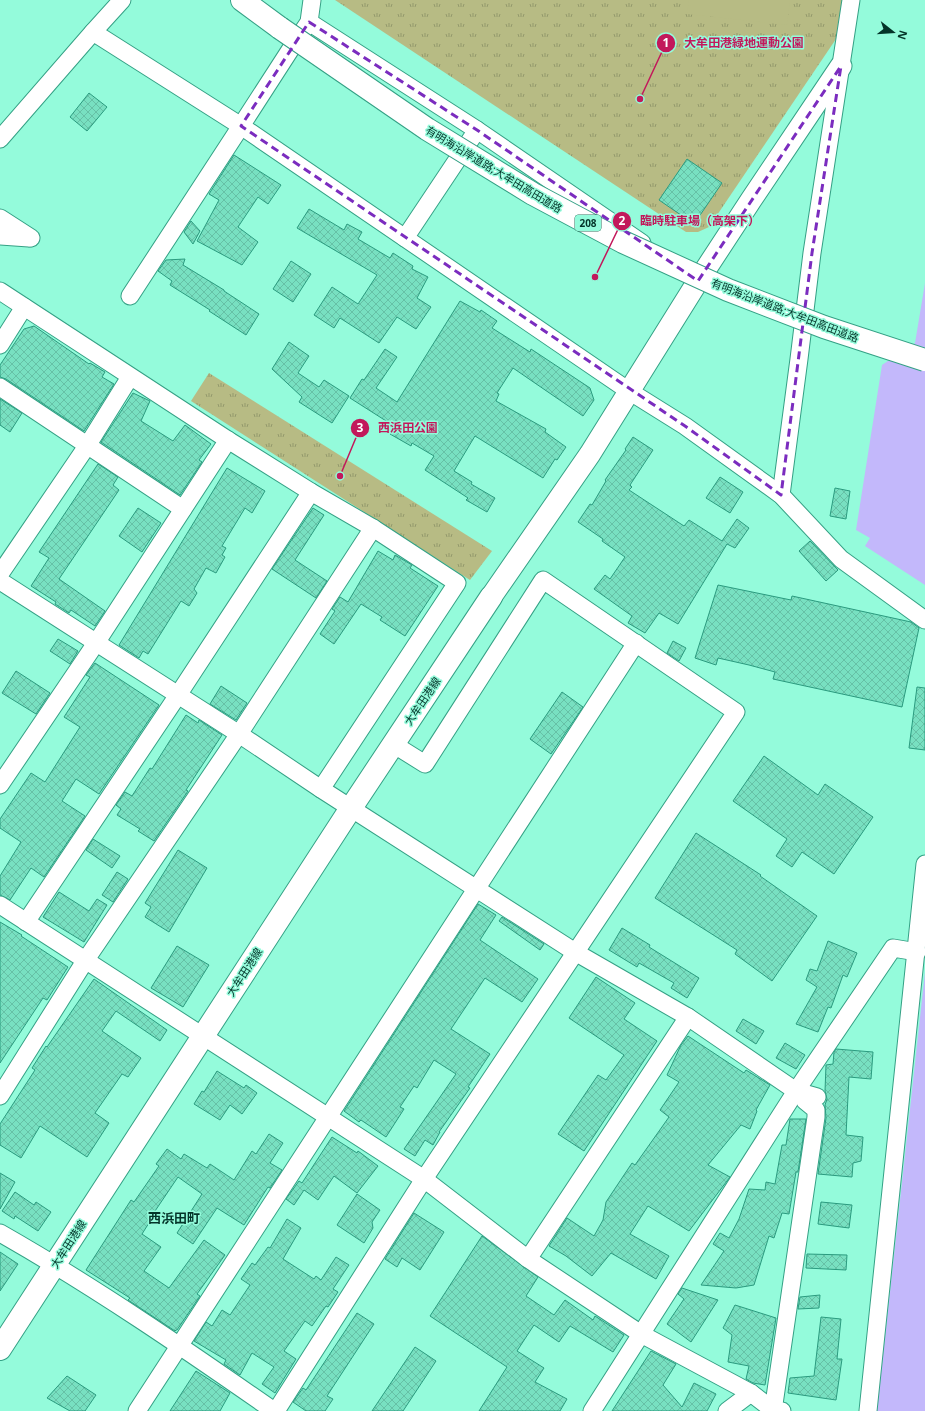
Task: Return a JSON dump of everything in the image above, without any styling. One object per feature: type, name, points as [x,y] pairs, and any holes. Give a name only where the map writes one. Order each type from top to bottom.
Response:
[{"type":"main road","name":"有明海沿岸道路;大牟田高田道路","points":[[242,0],[427,130],[532,194],[623,242],[728,290],[824,327],[925,360]]},
{"type":"main road","name":"大牟田港線","points":[[0,1349],[351,808],[491,597]]},
{"type":"street","points":[[0,139],[122,0]]},
{"type":"street","points":[[130,296],[309,22],[312,0]]},
{"type":"street","points":[[781,495],[800,359],[812,253],[851,0]]},
{"type":"street","points":[[309,22],[477,130],[698,281]]},
{"type":"street","points":[[93,32],[241,126],[629,391],[685,426],[781,495],[841,559],[925,620]]},
{"type":"street","points":[[491,597],[590,454],[698,281],[841,66]]},
{"type":"street","points":[[405,238],[418,216],[477,130]]},
{"type":"street","points":[[0,218],[31,238],[0,236]]},
{"type":"street","points":[[0,291],[228,440],[311,492],[373,528],[457,583],[321,790]]},
{"type":"street","points":[[0,345],[24,307]]},
{"type":"street","points":[[0,574],[87,446],[130,377]]},
{"type":"street","points":[[0,387],[183,509]]},
{"type":"street","points":[[0,785],[96,643],[228,440]]},
{"type":"street","points":[[26,922],[178,695],[311,492]]},
{"type":"street","points":[[0,1096],[85,961],[239,734],[373,528]]},
{"type":"street","points":[[0,1233],[55,1264],[180,1345],[275,1411],[424,1179],[736,712],[543,580],[425,764],[393,744]]},
{"type":"street","points":[[0,581],[239,734],[321,790],[575,952],[688,1017],[796,1091],[817,1097],[806,1101],[816,1110],[816,1117],[776,1411],[751,1393],[641,1334],[528,1259],[424,1179],[0,905]]},
{"type":"street","points":[[137,1411],[636,643]]},
{"type":"street","points":[[868,1411],[925,864]]},
{"type":"street","points":[[592,1411],[796,1091],[893,948],[917,952]]},
{"type":"street","points":[[528,1259],[688,1017]]},
{"type":"street","points":[[727,1411],[751,1393]]},
{"type":"highlighted area","points":[[309,22],[477,130],[698,281],[841,66],[812,253],[781,495],[685,426],[241,126]]},
{"type":"green space","points":[[335,0],[842,0],[836,39],[709,227],[698,232],[686,232]]},
{"type":"green space","points":[[689,0],[790,0],[787,25],[687,14]]},
{"type":"green space","points":[[209,373],[492,551],[470,580],[191,401]]},
{"type":"shaded area","points":[[925,283],[925,585],[865,546],[870,538],[856,530],[882,365],[915,343]]},
{"type":"shaded area","points":[[925,972],[925,1411],[877,1411]]},
{"type":"building","points":[[89,93],[107,107],[87,131],[70,117]]},
{"type":"building","points":[[234,155],[281,185],[268,204],[258,197],[238,227],[258,242],[242,265],[197,241],[219,200],[209,194]]},
{"type":"building","points":[[687,159],[722,183],[694,224],[659,200]]},
{"type":"building","points":[[309,209],[344,230],[347,224],[362,232],[358,239],[390,258],[393,253],[413,266],[412,269],[428,277],[417,298],[431,307],[416,329],[397,317],[379,343],[340,318],[334,328],[314,315],[332,287],[358,304],[377,275],[297,228]]},
{"type":"building","points":[[191,221],[200,231],[193,244],[184,232]]},
{"type":"building","points":[[185,259],[183,265],[224,290],[259,314],[246,335],[170,285],[172,281],[158,271],[166,260]]},
{"type":"building","points":[[291,261],[311,274],[293,302],[273,289]]},
{"type":"building","points":[[460,301],[480,312],[481,310],[497,321],[492,328],[530,352],[531,349],[590,388],[594,400],[583,416],[513,368],[497,393],[499,394],[496,401],[546,429],[545,432],[566,447],[557,460],[555,459],[543,478],[475,436],[454,471],[472,482],[471,484],[495,498],[487,512],[466,500],[468,498],[425,470],[434,456],[412,443],[411,446],[390,434],[394,426],[350,398],[362,379],[364,380],[385,349],[397,357],[376,388],[397,402]]},
{"type":"building","points":[[34,326],[89,364],[90,363],[105,372],[102,377],[114,384],[84,431],[6,379],[0,377],[0,365],[24,329]]},
{"type":"building","points":[[289,342],[309,356],[298,373],[319,387],[324,380],[349,396],[332,423],[299,402],[302,397],[272,369]]},
{"type":"building","points":[[133,393],[150,401],[141,421],[173,441],[185,425],[211,444],[199,460],[202,462],[180,495],[101,442]]},
{"type":"building","points":[[0,399],[22,413],[10,432],[0,425]]},
{"type":"building","points":[[633,437],[653,450],[630,485],[632,487],[629,490],[684,526],[689,520],[722,541],[737,519],[749,528],[735,548],[727,544],[678,624],[659,613],[645,633],[628,623],[632,616],[594,589],[605,575],[610,579],[625,557],[602,541],[603,539],[578,522],[590,504],[592,505],[606,481],[605,480],[626,450],[625,449]]},
{"type":"building","points":[[98,464],[118,477],[113,485],[119,490],[59,579],[105,611],[95,626],[71,610],[69,613],[55,604],[56,602],[31,586],[49,558],[39,552]]},
{"type":"building","points":[[227,468],[265,491],[252,513],[245,508],[222,546],[226,548],[222,555],[225,557],[216,573],[206,568],[194,589],[197,593],[189,606],[181,601],[148,654],[143,651],[139,658],[119,645]]},
{"type":"building","points":[[720,477],[743,492],[730,513],[706,498]]},
{"type":"building","points":[[835,488],[850,491],[846,519],[830,516]]},
{"type":"building","points":[[138,508],[161,523],[142,552],[119,536]]},
{"type":"building","points":[[313,508],[324,515],[295,560],[327,581],[316,598],[272,569]]},
{"type":"building","points":[[810,541],[838,570],[826,581],[799,551]]},
{"type":"building","points":[[378,551],[393,560],[395,555],[412,565],[410,568],[438,586],[405,636],[380,620],[382,617],[361,604],[334,644],[320,634],[335,611],[332,609],[340,597],[348,602]]},
{"type":"building","points":[[718,585],[791,600],[792,596],[911,622],[919,628],[902,707],[773,679],[775,672],[749,665],[718,658],[716,665],[695,658]]},
{"type":"building","points":[[58,639],[78,651],[70,664],[50,651]]},
{"type":"building","points":[[673,641],[686,648],[679,661],[667,653]]},
{"type":"building","points":[[95,663],[159,705],[99,794],[76,779],[62,801],[85,816],[44,877],[31,868],[10,900],[0,895],[0,876],[21,842],[0,828],[0,819],[31,773],[45,782],[80,727],[64,717],[90,677],[86,675]]},
{"type":"building","points":[[16,671],[50,693],[36,714],[2,693]]},
{"type":"building","points":[[221,686],[247,703],[236,720],[210,704]]},
{"type":"building","points":[[917,687],[925,688],[925,750],[909,748]]},
{"type":"building","points":[[562,692],[583,707],[551,754],[530,739]]},
{"type":"building","points":[[186,715],[198,723],[199,720],[222,735],[186,790],[188,791],[154,841],[138,831],[140,829],[117,815],[121,809],[116,805],[125,792],[132,796],[150,768],[152,769]]},
{"type":"building","points":[[764,756],[818,795],[825,784],[873,817],[834,874],[802,852],[792,867],[776,856],[787,839],[733,801]]},
{"type":"building","points":[[696,833],[761,875],[760,876],[817,916],[772,981],[735,954],[737,950],[655,898]]},
{"type":"building","points":[[93,839],[120,856],[112,868],[86,850]]},
{"type":"building","points":[[178,850],[207,868],[169,932],[145,917],[151,907],[145,903]]},
{"type":"building","points":[[117,872],[128,879],[113,902],[102,895]]},
{"type":"building","points":[[59,892],[89,911],[97,899],[107,905],[84,942],[43,917]]},
{"type":"building","points":[[478,904],[496,915],[480,940],[538,979],[522,1002],[485,978],[451,1029],[490,1054],[468,1087],[470,1088],[439,1132],[433,1145],[425,1140],[415,1156],[404,1149],[456,1074],[434,1060],[417,1088],[414,1086],[400,1107],[404,1109],[386,1137],[361,1120],[359,1122],[344,1111]]},
{"type":"building","points":[[502,917],[544,944],[540,950],[499,921]]},
{"type":"building","points":[[0,922],[22,935],[21,936],[68,967],[47,1000],[43,998],[0,1063]]},
{"type":"building","points":[[622,928],[650,945],[649,947],[699,978],[687,998],[671,988],[674,983],[639,963],[637,967],[609,950]]},
{"type":"building","points":[[828,941],[857,953],[847,977],[843,975],[831,1008],[828,1007],[818,1032],[796,1024],[817,987],[806,980],[810,969],[817,971]]},
{"type":"building","points":[[177,946],[209,965],[183,1007],[151,988]]},
{"type":"building","points":[[596,977],[635,1003],[624,1019],[657,1041],[584,1151],[558,1134],[598,1075],[606,1080],[624,1055],[569,1018]]},
{"type":"building","points":[[94,979],[167,1030],[160,1041],[116,1011],[102,1031],[141,1058],[128,1077],[122,1074],[95,1113],[109,1123],[87,1157],[40,1126],[21,1158],[0,1145],[0,1124],[35,1070],[32,1068],[46,1046],[47,1047]]},
{"type":"building","points":[[743,1019],[764,1031],[756,1044],[736,1031]]},
{"type":"building","points":[[688,1036],[744,1073],[746,1070],[770,1085],[756,1110],[757,1111],[750,1129],[741,1125],[708,1165],[730,1177],[689,1231],[648,1206],[630,1234],[669,1256],[656,1279],[611,1253],[592,1276],[566,1256],[549,1246],[567,1218],[594,1236],[603,1220],[606,1202],[632,1163],[635,1165],[669,1117],[660,1110],[679,1082],[667,1075],[681,1045]]},
{"type":"building","points":[[785,1043],[805,1055],[796,1069],[776,1058]]},
{"type":"building","points":[[836,1049],[873,1052],[871,1079],[849,1077],[846,1135],[863,1137],[861,1161],[853,1163],[852,1177],[818,1174],[826,1118],[826,1065],[833,1064],[834,1052]]},
{"type":"building","points":[[217,1071],[244,1088],[246,1085],[257,1093],[242,1114],[230,1105],[220,1120],[194,1104],[202,1091],[204,1092]]},
{"type":"building","points":[[790,1119],[806,1119],[798,1172],[796,1172],[789,1214],[782,1213],[774,1238],[769,1236],[754,1285],[736,1288],[701,1285],[724,1251],[713,1244],[720,1233],[729,1238],[739,1219],[749,1189],[765,1190],[766,1182],[775,1184],[782,1145],[786,1145]]},
{"type":"building","points":[[269,1134],[283,1143],[270,1163],[282,1170],[270,1188],[268,1187],[244,1225],[217,1208],[193,1244],[177,1233],[202,1194],[178,1177],[153,1214],[154,1215],[142,1234],[161,1247],[144,1271],[169,1288],[204,1240],[225,1255],[197,1294],[200,1296],[177,1330],[175,1331],[128,1300],[130,1298],[86,1270],[131,1200],[134,1202],[159,1166],[156,1164],[167,1149],[181,1159],[184,1154],[207,1168],[210,1164],[234,1180],[252,1151],[256,1154]]},
{"type":"building","points":[[332,1137],[357,1153],[358,1151],[378,1166],[357,1193],[334,1176],[318,1200],[304,1190],[294,1205],[286,1199],[299,1181],[302,1183]]},
{"type":"building","points":[[0,1173],[15,1182],[0,1209]]},
{"type":"building","points":[[15,1192],[34,1205],[36,1202],[51,1212],[38,1231],[15,1216],[14,1219],[2,1211]]},
{"type":"building","points":[[357,1194],[380,1210],[372,1222],[373,1228],[364,1243],[337,1225]]},
{"type":"building","points":[[821,1202],[852,1205],[849,1228],[818,1224]]},
{"type":"building","points":[[414,1213],[444,1232],[420,1270],[402,1258],[397,1267],[385,1259]]},
{"type":"building","points":[[287,1219],[301,1228],[283,1259],[314,1279],[316,1276],[321,1280],[336,1257],[349,1265],[333,1289],[338,1292],[328,1307],[326,1306],[312,1326],[305,1321],[284,1351],[296,1359],[275,1393],[262,1384],[274,1367],[252,1353],[240,1375],[224,1364],[226,1360],[194,1341],[206,1322],[212,1326],[222,1310],[230,1315],[250,1285],[241,1279],[252,1263],[255,1265],[268,1247],[270,1248]]},
{"type":"building","points":[[482,1236],[538,1277],[526,1296],[554,1315],[565,1300],[593,1320],[595,1316],[624,1335],[613,1352],[570,1326],[559,1342],[534,1325],[517,1351],[544,1368],[535,1382],[567,1399],[560,1411],[479,1411],[507,1367],[430,1316]]},
{"type":"building","points":[[0,1252],[18,1264],[0,1291]]},
{"type":"building","points":[[807,1254],[847,1255],[846,1270],[806,1268]]},
{"type":"building","points":[[682,1288],[718,1300],[691,1342],[667,1324],[684,1299],[678,1294]]},
{"type":"building","points":[[820,1295],[819,1308],[798,1309],[800,1297]]},
{"type":"building","points":[[735,1305],[776,1318],[765,1385],[753,1383],[746,1379],[749,1366],[728,1362],[732,1335],[723,1328]]},
{"type":"building","points":[[357,1313],[374,1324],[327,1396],[333,1399],[325,1411],[306,1411],[293,1402],[303,1388],[306,1390]]},
{"type":"building","points":[[821,1317],[841,1319],[837,1359],[842,1359],[836,1400],[788,1393],[790,1378],[814,1376]]},
{"type":"building","points":[[415,1347],[436,1361],[403,1411],[372,1411]]},
{"type":"building","points":[[651,1351],[676,1364],[663,1385],[682,1407],[694,1383],[716,1394],[707,1411],[612,1411]]},
{"type":"building","points":[[196,1371],[230,1393],[220,1411],[170,1411]]},
{"type":"building","points":[[67,1376],[96,1395],[85,1411],[70,1411],[47,1398]]},
{"type":"place","name":"大牟田港緑地運動公園","points":[[640,99]]},
{"type":"place","name":"臨時駐車場（高架下）","points":[[595,277]]},
{"type":"place","name":"西浜田公園","points":[[340,476]]},
{"type":"district","name":"西浜田町","points":[[174,1218]]}]
